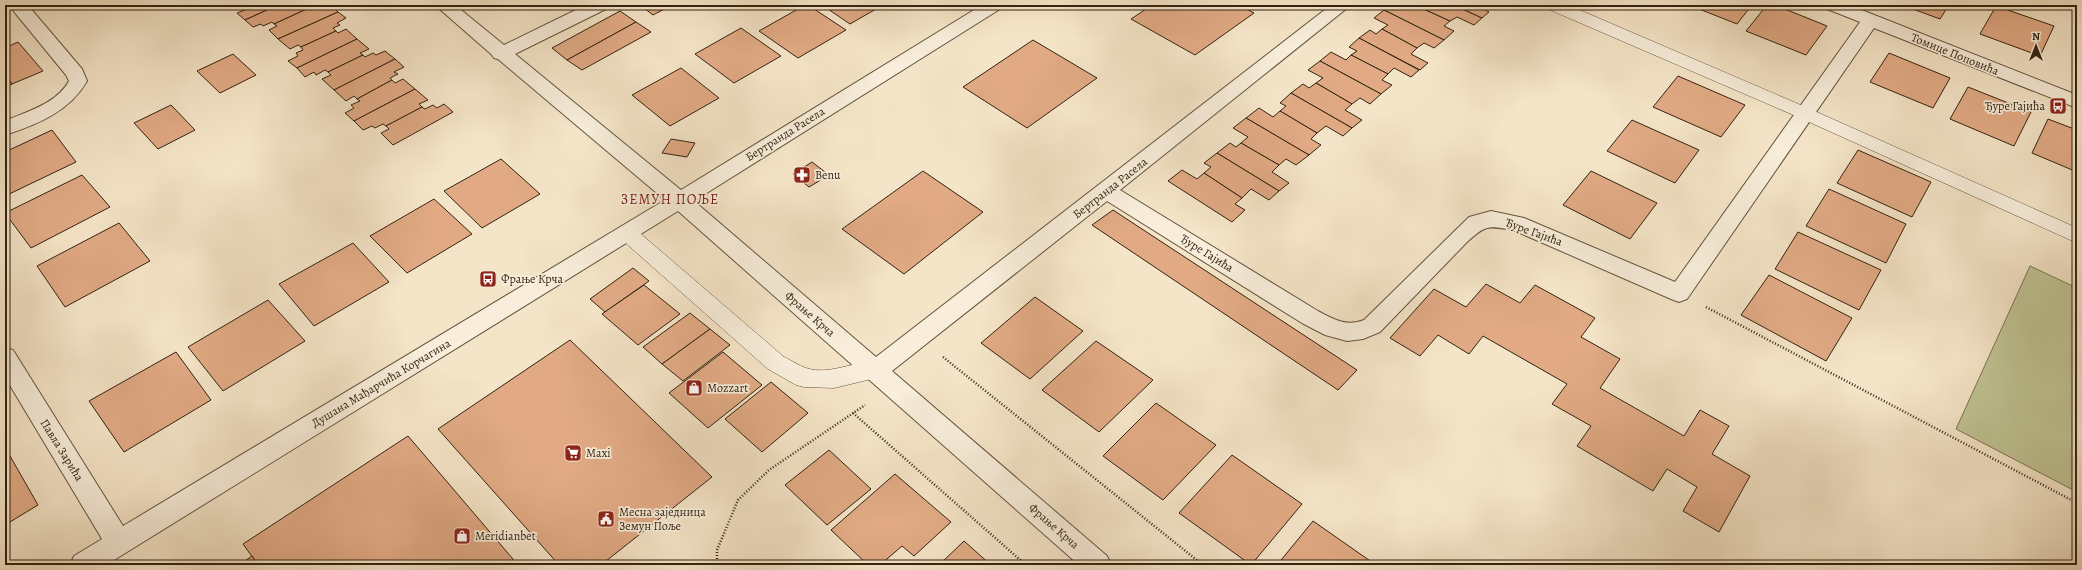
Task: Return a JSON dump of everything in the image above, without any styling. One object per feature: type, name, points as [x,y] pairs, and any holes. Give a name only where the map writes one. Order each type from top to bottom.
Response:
[{"type":"street","points":[[5,128],[62,102],[74,90],[78,81],[75,73],[22,10],[24,5]]},
{"type":"street","name":"Фрање Крча","points":[[444,5],[500,54],[678,200],[884,377],[1098,565]]},
{"type":"street","points":[[500,54],[600,5]]},
{"type":"street","name":"Бертранда Расела","points":[[678,200],[994,5]]},
{"type":"street","name":"Бертранда Расела","points":[[884,377],[919,338],[1342,5]]},
{"type":"street","name":"Томице Поповића","points":[[1833,5],[2077,102]]},
{"type":"street","points":[[1679,292],[1870,20]]},
{"type":"street","name":"Ђуре Гајића","points":[[1106,191],[1310,317],[1341,332],[1353,333],[1372,326],[1460,236],[1476,222],[1491,219],[1517,223],[1679,292]]},
{"type":"street","name":"Душана Мађарчића Корчагина","points":[[83,565],[627,233],[678,200]]},
{"type":"street","name":"Павла Зарића","points":[[5,357],[119,543]]},
{"type":"lane","points":[[1554,5],[1804,113],[2077,236]]},
{"type":"lane","points":[[627,233],[776,364],[804,378],[834,379],[884,377]]},
{"type":"path","points":[[1679,292],[2077,503]]},
{"type":"path","points":[[919,338],[1203,565]]},
{"type":"path","points":[[717,565],[717,550],[738,500],[769,470],[853,413],[884,377]]},
{"type":"path","points":[[853,413],[1026,565]]},
{"type":"green space","points":[[2030,266],[2077,288],[2077,492],[1956,429]]},
{"type":"building","points":[[247,5],[278,5],[245,20],[237,13],[247,9],[244,7]]},
{"type":"building","points":[[278,5],[308,5],[306,6],[309,8],[274,24],[272,22],[263,26],[261,24],[253,27],[245,20]]},
{"type":"building","points":[[331,5],[338,12],[278,39],[269,30],[277,26],[274,24],[309,8],[311,10],[319,6],[321,8]]},
{"type":"building","points":[[532,5],[548,5],[538,10]]},
{"type":"building","points":[[640,5],[672,5],[653,15]]},
{"type":"building","points":[[805,5],[808,5],[846,30],[798,58],[759,31]]},
{"type":"building","points":[[822,5],[883,5],[850,24]]},
{"type":"building","points":[[1152,5],[1239,5],[1254,13],[1195,55],[1131,19]]},
{"type":"building","points":[[1390,5],[1402,5],[1409,8],[1415,5],[1450,21],[1444,26],[1454,31],[1444,40],[1384,10]]},
{"type":"building","points":[[1415,5],[1454,5],[1482,18],[1474,25],[1457,17],[1450,21]]},
{"type":"building","points":[[1454,5],[1475,5],[1489,12],[1482,18]]},
{"type":"building","points":[[1689,5],[1752,5],[1737,24]]},
{"type":"building","points":[[1767,5],[1775,5],[1827,26],[1806,55],[1746,31]]},
{"type":"building","points":[[1902,5],[1949,5],[1940,19]]},
{"type":"building","points":[[1996,6],[2054,26],[2040,56],[1980,34]]},
{"type":"building","points":[[1384,10],[1444,40],[1434,48],[1424,43],[1417,48],[1382,29],[1388,25],[1374,18]]},
{"type":"building","points":[[620,11],[636,22],[567,60],[552,48]]},
{"type":"building","points":[[338,12],[346,18],[337,23],[340,25],[333,28],[336,31],[301,47],[298,45],[290,49],[278,39]]},
{"type":"building","points":[[636,22],[651,32],[582,70],[567,60]]},
{"type":"building","points":[[741,28],[781,56],[734,83],[695,54]]},
{"type":"building","points":[[346,29],[357,39],[297,68],[288,61],[298,56],[296,53],[303,50],[301,47],[336,31],[338,33]]},
{"type":"building","points":[[1382,29],[1417,48],[1411,54],[1428,63],[1420,70],[1359,38],[1370,30],[1376,34]]},
{"type":"building","points":[[1359,38],[1419,70],[1411,77],[1394,68],[1388,74],[1351,55],[1357,51],[1349,47]]},
{"type":"building","points":[[357,39],[369,49],[360,53],[363,55],[328,72],[325,70],[316,75],[314,72],[305,77],[297,68]]},
{"type":"building","points":[[1033,40],[1097,78],[1027,128],[963,87]]},
{"type":"building","points":[[18,42],[43,71],[12,84],[5,76],[5,48]]},
{"type":"building","points":[[385,51],[395,59],[334,90],[322,79],[331,75],[328,72],[363,55],[365,57],[373,53],[376,55]]},
{"type":"building","points":[[1331,52],[1346,60],[1351,55],[1388,74],[1382,80],[1392,85],[1381,94],[1320,61]]},
{"type":"building","points":[[1889,53],[1950,78],[1933,108],[1870,82]]},
{"type":"building","points":[[233,54],[256,75],[220,93],[197,71]]},
{"type":"building","points":[[395,59],[404,67],[394,72],[398,74],[390,78],[392,80],[357,99],[354,96],[346,101],[334,90]]},
{"type":"building","points":[[1320,61],[1381,94],[1370,104],[1360,98],[1352,104],[1316,83],[1323,78],[1308,70]]},
{"type":"building","points":[[681,68],[719,98],[670,126],[632,95]]},
{"type":"building","points":[[5,76],[12,84],[5,88]]},
{"type":"building","points":[[1678,76],[1745,105],[1721,137],[1653,107]]},
{"type":"building","points":[[403,79],[415,89],[354,121],[345,113],[354,108],[351,105],[360,101],[357,99],[392,80],[395,83]]},
{"type":"building","points":[[1316,83],[1352,104],[1345,110],[1362,120],[1352,128],[1291,93],[1303,84],[1309,88]]},
{"type":"building","points":[[1968,87],[2031,112],[2014,146],[1950,119]]},
{"type":"building","points":[[415,89],[428,100],[419,104],[422,107],[386,126],[383,124],[375,128],[372,126],[363,130],[354,121]]},
{"type":"building","points":[[1291,93],[1352,128],[1343,136],[1326,126],[1317,133],[1280,111],[1286,106],[1280,103]]},
{"type":"building","points":[[444,104],[453,112],[393,145],[381,133],[389,129],[386,126],[422,107],[425,109],[433,105],[437,108]]},
{"type":"building","points":[[171,105],[195,130],[158,149],[134,123]]},
{"type":"building","points":[[1259,108],[1273,117],[1280,111],[1317,133],[1311,139],[1321,145],[1309,155],[1246,118]]},
{"type":"building","points":[[1246,118],[1309,155],[1296,165],[1286,159],[1279,165],[1241,143],[1248,137],[1233,128]]},
{"type":"building","points":[[2048,119],[2077,130],[2077,172],[2032,153]]},
{"type":"building","points":[[1632,120],[1699,150],[1675,183],[1607,151]]},
{"type":"building","points":[[52,130],[76,162],[5,196],[5,152]]},
{"type":"building","points":[[671,139],[695,143],[687,157],[662,153]]},
{"type":"building","points":[[1230,143],[1236,147],[1241,143],[1279,165],[1272,172],[1289,183],[1279,191],[1217,153]]},
{"type":"building","points":[[1858,150],[1931,182],[1912,217],[1837,183]]},
{"type":"building","points":[[1217,153],[1279,191],[1269,200],[1251,189],[1242,198],[1204,173],[1211,167],[1204,163]]},
{"type":"building","points":[[501,159],[540,194],[482,228],[444,191]]},
{"type":"building","points":[[812,162],[829,175],[809,187],[793,174]]},
{"type":"building","points":[[1182,170],[1197,179],[1204,173],[1242,198],[1235,204],[1245,210],[1232,222],[1168,181]]},
{"type":"building","points":[[923,171],[983,212],[904,274],[842,229]]},
{"type":"building","points":[[1591,171],[1657,203],[1630,239],[1563,205]]},
{"type":"building","points":[[82,175],[110,207],[31,248],[5,213]]},
{"type":"building","points":[[1829,189],[1906,224],[1886,263],[1806,226]]},
{"type":"building","points":[[434,199],[472,234],[407,273],[370,236]]},
{"type":"building","points":[[1113,210],[1357,370],[1338,390],[1092,225]]},
{"type":"building","points":[[119,223],[150,261],[65,307],[37,266]]},
{"type":"building","points":[[1798,232],[1881,270],[1859,310],[1775,269]]},
{"type":"building","points":[[353,243],[389,282],[314,326],[279,284]]},
{"type":"building","points":[[633,268],[649,281],[605,312],[590,299]]},
{"type":"building","points":[[1769,275],[1852,318],[1826,361],[1741,315]]},
{"type":"building","points":[[1486,284],[1520,303],[1535,285],[1595,318],[1581,337],[1620,359],[1600,388],[1684,436],[1700,410],[1729,426],[1712,454],[1750,476],[1719,532],[1683,511],[1697,487],[1667,469],[1653,491],[1577,446],[1591,426],[1552,404],[1567,384],[1483,336],[1469,354],[1438,335],[1420,356],[1390,338],[1434,289],[1466,307]]},
{"type":"building","points":[[644,285],[680,314],[638,345],[602,314]]},
{"type":"building","points":[[1035,297],[1083,331],[1030,379],[981,343]]},
{"type":"building","points":[[268,300],[305,341],[223,391],[188,347]]},
{"type":"building","points":[[690,313],[710,329],[662,364],[643,347]]},
{"type":"building","points":[[710,329],[730,345],[683,381],[662,364]]},
{"type":"building","name":"Maxi","points":[[570,340],[712,477],[601,565],[559,565],[438,429]]},
{"type":"building","points":[[1096,341],[1153,380],[1099,432],[1042,390]]},
{"type":"building","points":[[176,352],[211,400],[124,452],[89,401]]},
{"type":"building","points":[[723,352],[762,385],[708,428],[669,393]]},
{"type":"building","points":[[771,382],[808,413],[762,452],[725,419]]},
{"type":"building","points":[[1156,403],[1216,445],[1163,500],[1103,456]]},
{"type":"building","points":[[408,436],[518,565],[258,565],[243,544]]},
{"type":"building","points":[[6,449],[38,505],[5,525],[5,450]]},
{"type":"building","points":[[829,450],[871,489],[827,525],[785,485]]},
{"type":"building","points":[[1232,455],[1302,504],[1251,565],[1179,513]]},
{"type":"building","points":[[895,474],[951,522],[914,556],[902,546],[880,565],[868,565],[831,530]]},
{"type":"building","points":[[1313,521],[1376,565],[1277,565]]},
{"type":"building","points":[[964,541],[991,565],[939,565]]},
{"type":"building","points":[[252,556],[258,565],[239,565]]},
{"type":"place","name":"Ђуре Гајића","points":[[2058,106]]},
{"type":"place","name":"Benu","points":[[802,175]]},
{"type":"place","name":"Фрање Крча","points":[[488,279]]},
{"type":"place","name":"Mozzart","points":[[694,388]]},
{"type":"place","name":"Maxi","points":[[573,453]]},
{"type":"place","name":"Месна заједница Земун Поље","points":[[606,519]]},
{"type":"place","name":"Meridianbet","points":[[462,536]]},
{"type":"district","name":"ЗЕМУН ПОЉЕ","points":[[670,199]]}]
